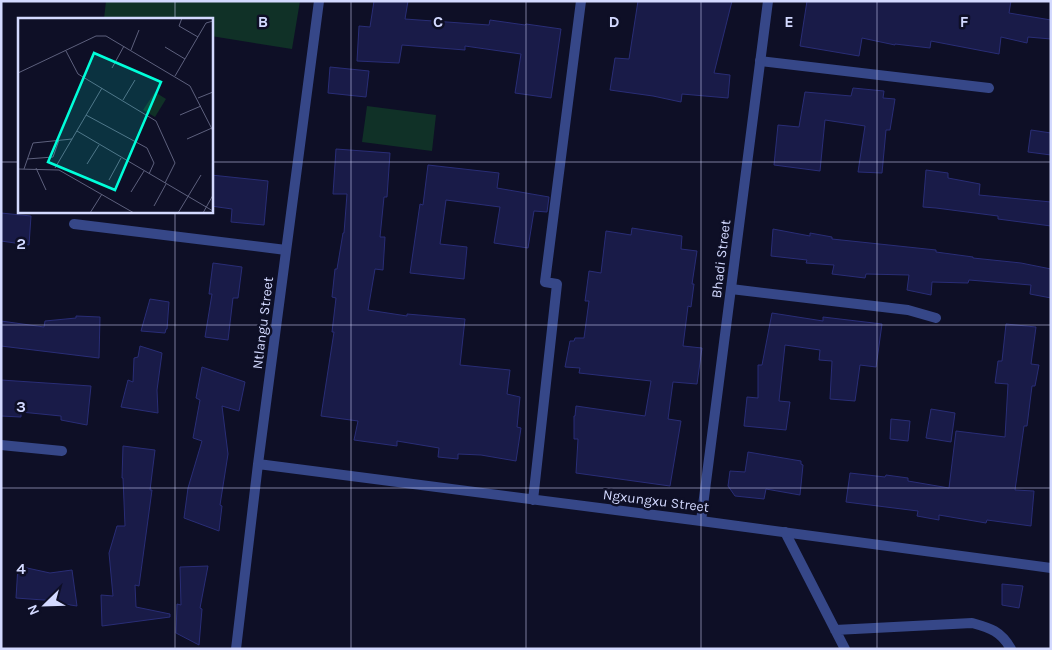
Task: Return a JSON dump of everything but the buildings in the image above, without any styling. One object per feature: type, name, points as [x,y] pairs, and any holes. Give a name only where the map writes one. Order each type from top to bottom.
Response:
[{"type":"street","name":"Ntlangu Street","points":[[236,649],[258,464],[319,1]]},
{"type":"street","points":[[533,500],[557,284],[545,282],[581,1]]},
{"type":"street","name":"Bhadi Street","points":[[701,521],[768,1]]},
{"type":"street","points":[[760,61],[988,88]]},
{"type":"street","points":[[74,224],[286,250]]},
{"type":"street","points":[[731,289],[908,310],[936,318]]},
{"type":"street","points":[[1,445],[62,452]]},
{"type":"street","name":"Ngxungxu Street","points":[[258,464],[1051,568]]},
{"type":"street","points":[[785,532],[845,649]]},
{"type":"street","points":[[835,630],[972,623],[993,629],[1007,642],[1011,649]]},
{"type":"green space","points":[[106,1],[300,1],[292,49],[212,36],[212,18],[104,18]]},
{"type":"green space","points":[[367,106],[436,115],[432,151],[362,142]]}]
